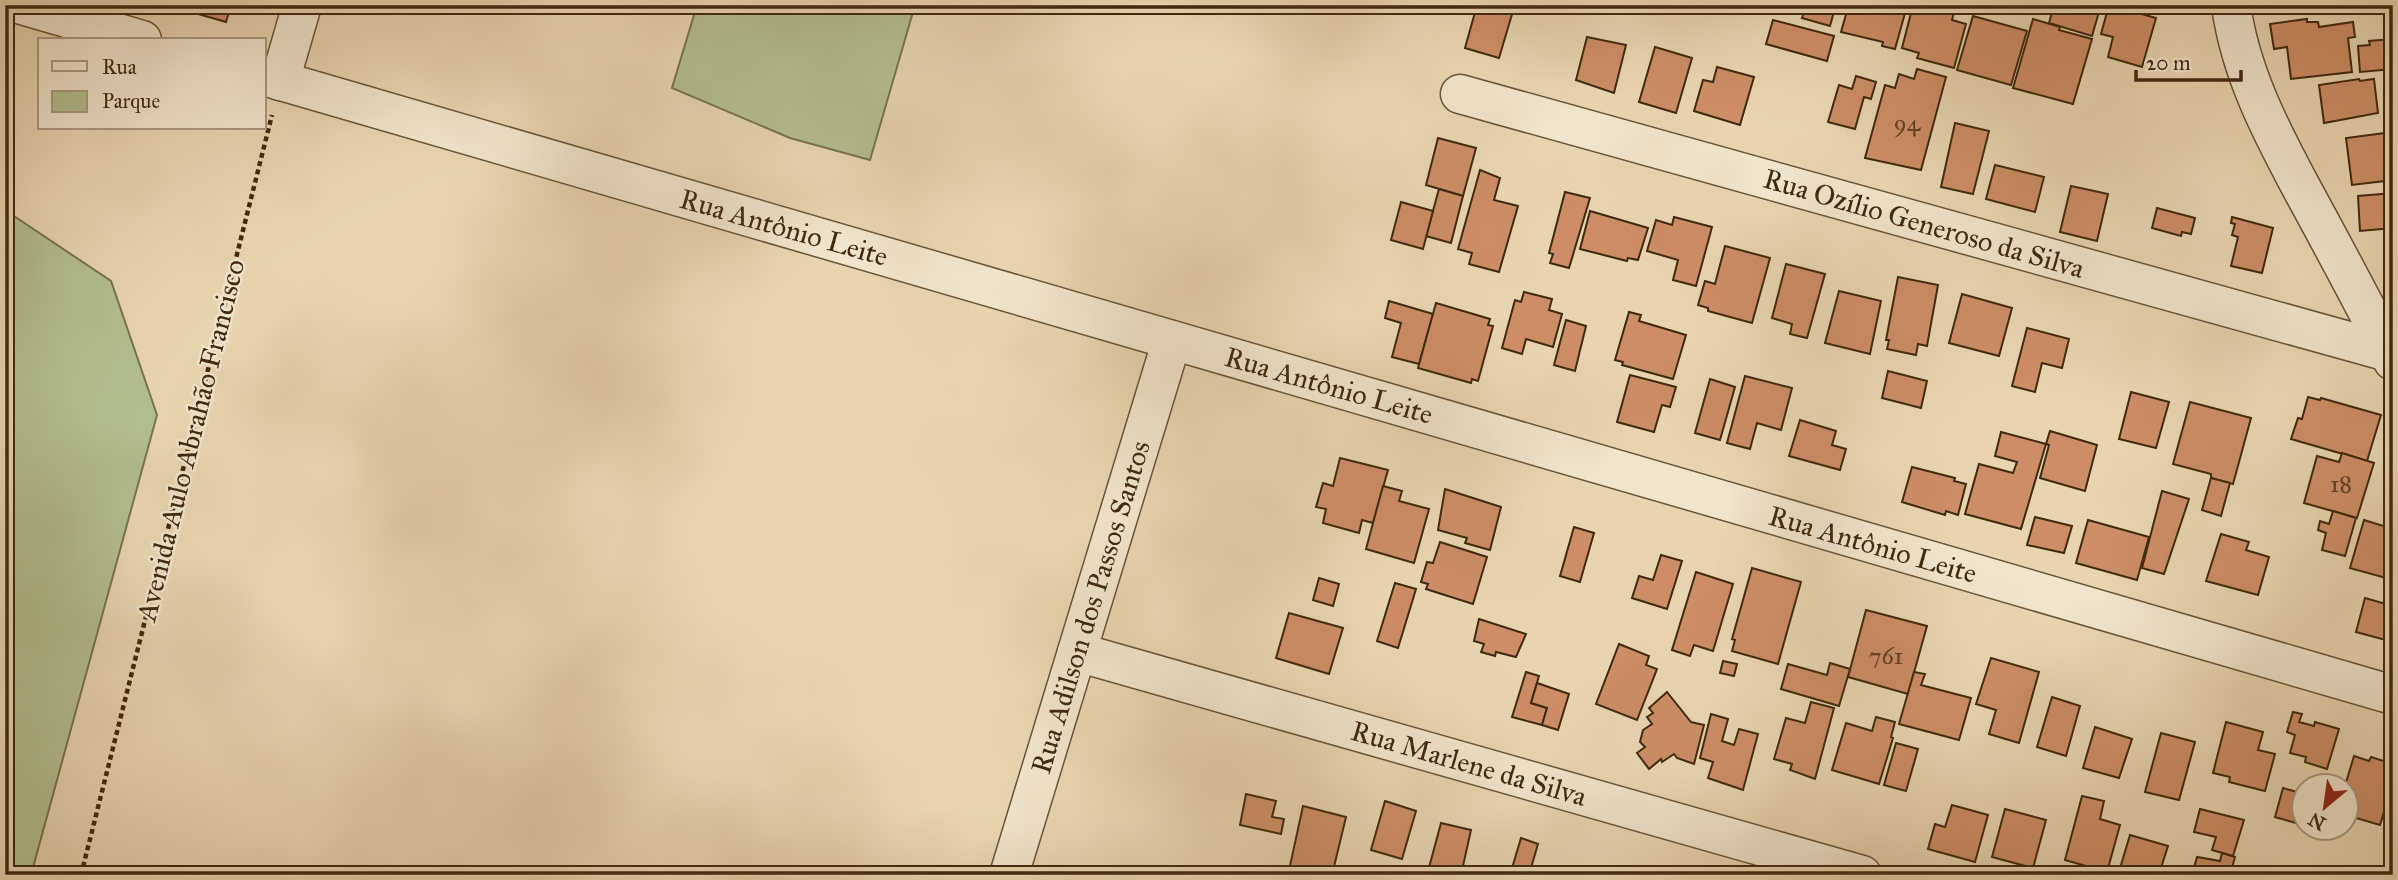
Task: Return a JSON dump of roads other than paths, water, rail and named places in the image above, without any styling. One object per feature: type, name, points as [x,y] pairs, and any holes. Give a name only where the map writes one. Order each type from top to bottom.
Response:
[{"type":"street","points":[[22,5],[135,38]]},
{"type":"street","points":[[272,78],[302,5]]},
{"type":"street","points":[[2231,5],[2234,30],[2261,106],[2391,356]]},
{"type":"street","name":"Rua Antônio Leite","points":[[272,78],[2393,695]]},
{"type":"street","name":"Rua Ozílio Generoso da Silva","points":[[1460,94],[2391,356]]},
{"type":"street","name":"Rua Adilson dos Passos Santos","points":[[1009,875],[1172,340]]},
{"type":"street","name":"Rua Marlene da Silva","points":[[1077,652],[1862,875]]}]
